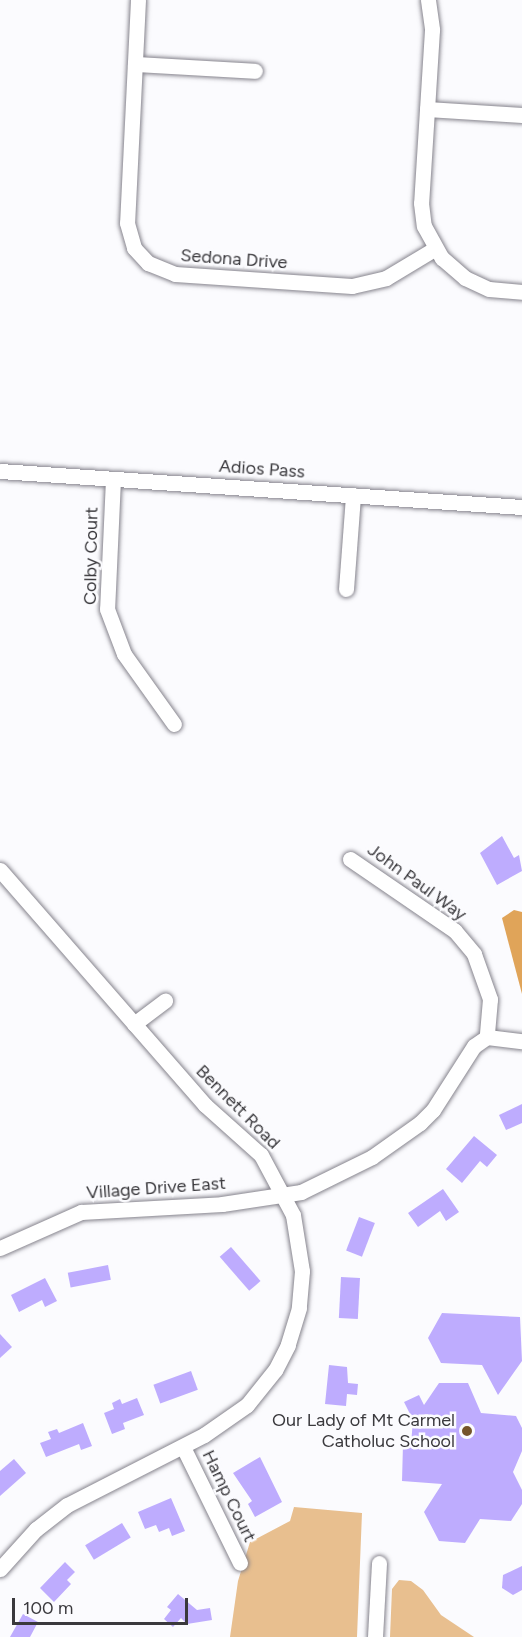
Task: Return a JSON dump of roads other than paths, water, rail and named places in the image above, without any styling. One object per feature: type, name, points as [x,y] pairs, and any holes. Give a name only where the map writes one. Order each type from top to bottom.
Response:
[{"type":"street","name":"Sedona Drive","points":[[138,0],[127,224],[134,248],[157,269],[175,274],[352,286],[386,278],[436,249]]},
{"type":"street","points":[[428,0],[432,30],[421,203],[424,226],[436,249],[451,267],[489,289],[522,292]]},
{"type":"street","points":[[135,64],[255,71]]},
{"type":"street","points":[[426,109],[522,115]]},
{"type":"street","name":"Adios Pass","points":[[0,471],[522,507]]},
{"type":"street","name":"Colby Court","points":[[113,479],[107,609],[124,654],[174,724]]},
{"type":"street","points":[[346,589],[354,495]]},
{"type":"street","name":"John Paul Way","points":[[351,859],[455,931],[474,954],[490,999],[487,1037]]},
{"type":"street","name":"Bennett Road","points":[[0,870],[205,1105],[261,1155],[286,1197],[296,1224],[302,1271],[299,1308],[288,1345],[275,1370],[247,1405],[183,1447],[67,1505],[31,1534],[0,1569]]},
{"type":"street","points":[[134,1024],[165,1001]]},
{"type":"street","points":[[286,1197],[372,1157],[420,1124],[444,1094],[468,1052],[487,1037],[522,1041]]},
{"type":"street","name":"Village Drive East","points":[[0,1248],[81,1212],[286,1197]]},
{"type":"street","name":"Hamp Court","points":[[183,1447],[240,1563]]},
{"type":"street","points":[[375,1637],[379,1563]]},
{"type":"place","name":"Our Lady of Mt Carmel Catholuc School","points":[[467,1431]]}]
